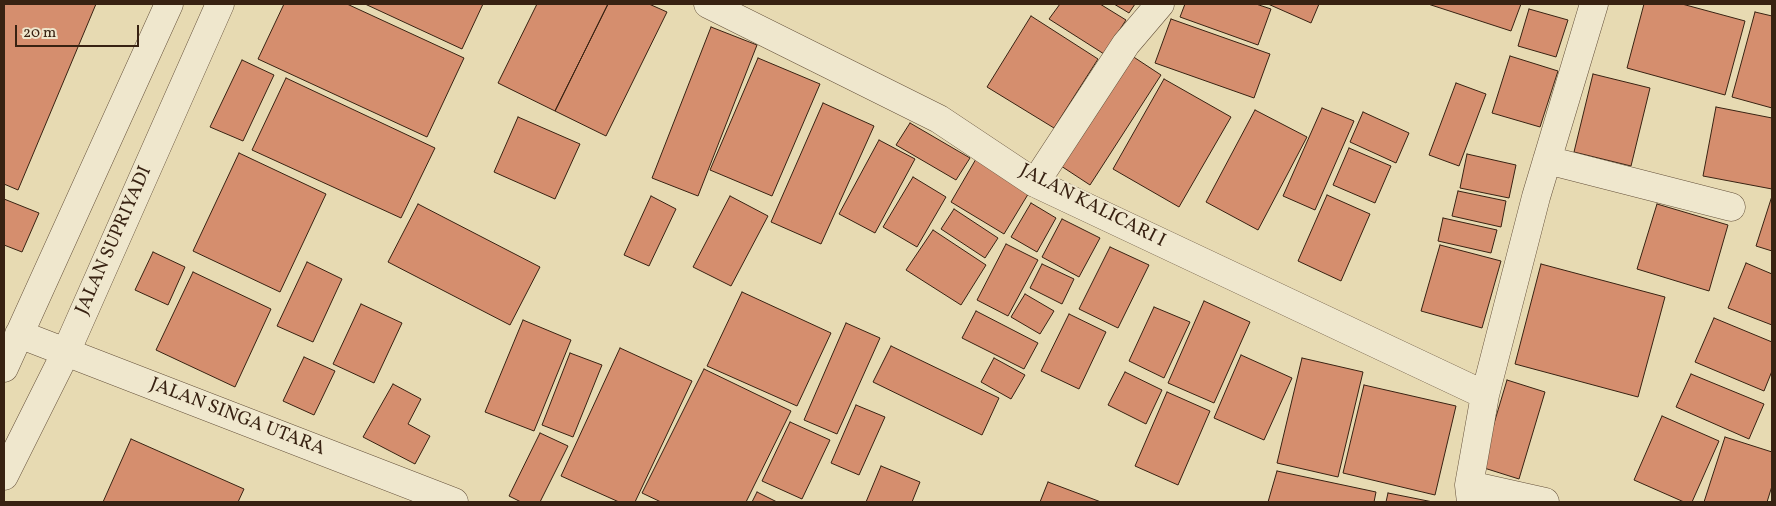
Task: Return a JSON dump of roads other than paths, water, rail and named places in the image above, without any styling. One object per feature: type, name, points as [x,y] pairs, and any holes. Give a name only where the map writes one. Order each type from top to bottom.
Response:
[{"type":"street","points":[[4,368],[169,4]]},
{"type":"street","name":"JALAN SUPRIYADI","points":[[4,476],[66,352],[220,4]]},
{"type":"street","name":"JALAN KALICARI I","points":[[708,4],[939,119],[1035,183],[1485,395]]},
{"type":"street","points":[[1035,183],[1126,44],[1160,4]]},
{"type":"street","points":[[1544,502],[1470,494],[1485,395],[1547,160],[1594,4]]},
{"type":"street","points":[[1547,160],[1732,206]]},
{"type":"street","name":"JALAN SINGA UTARA","points":[[19,334],[454,502]]}]
